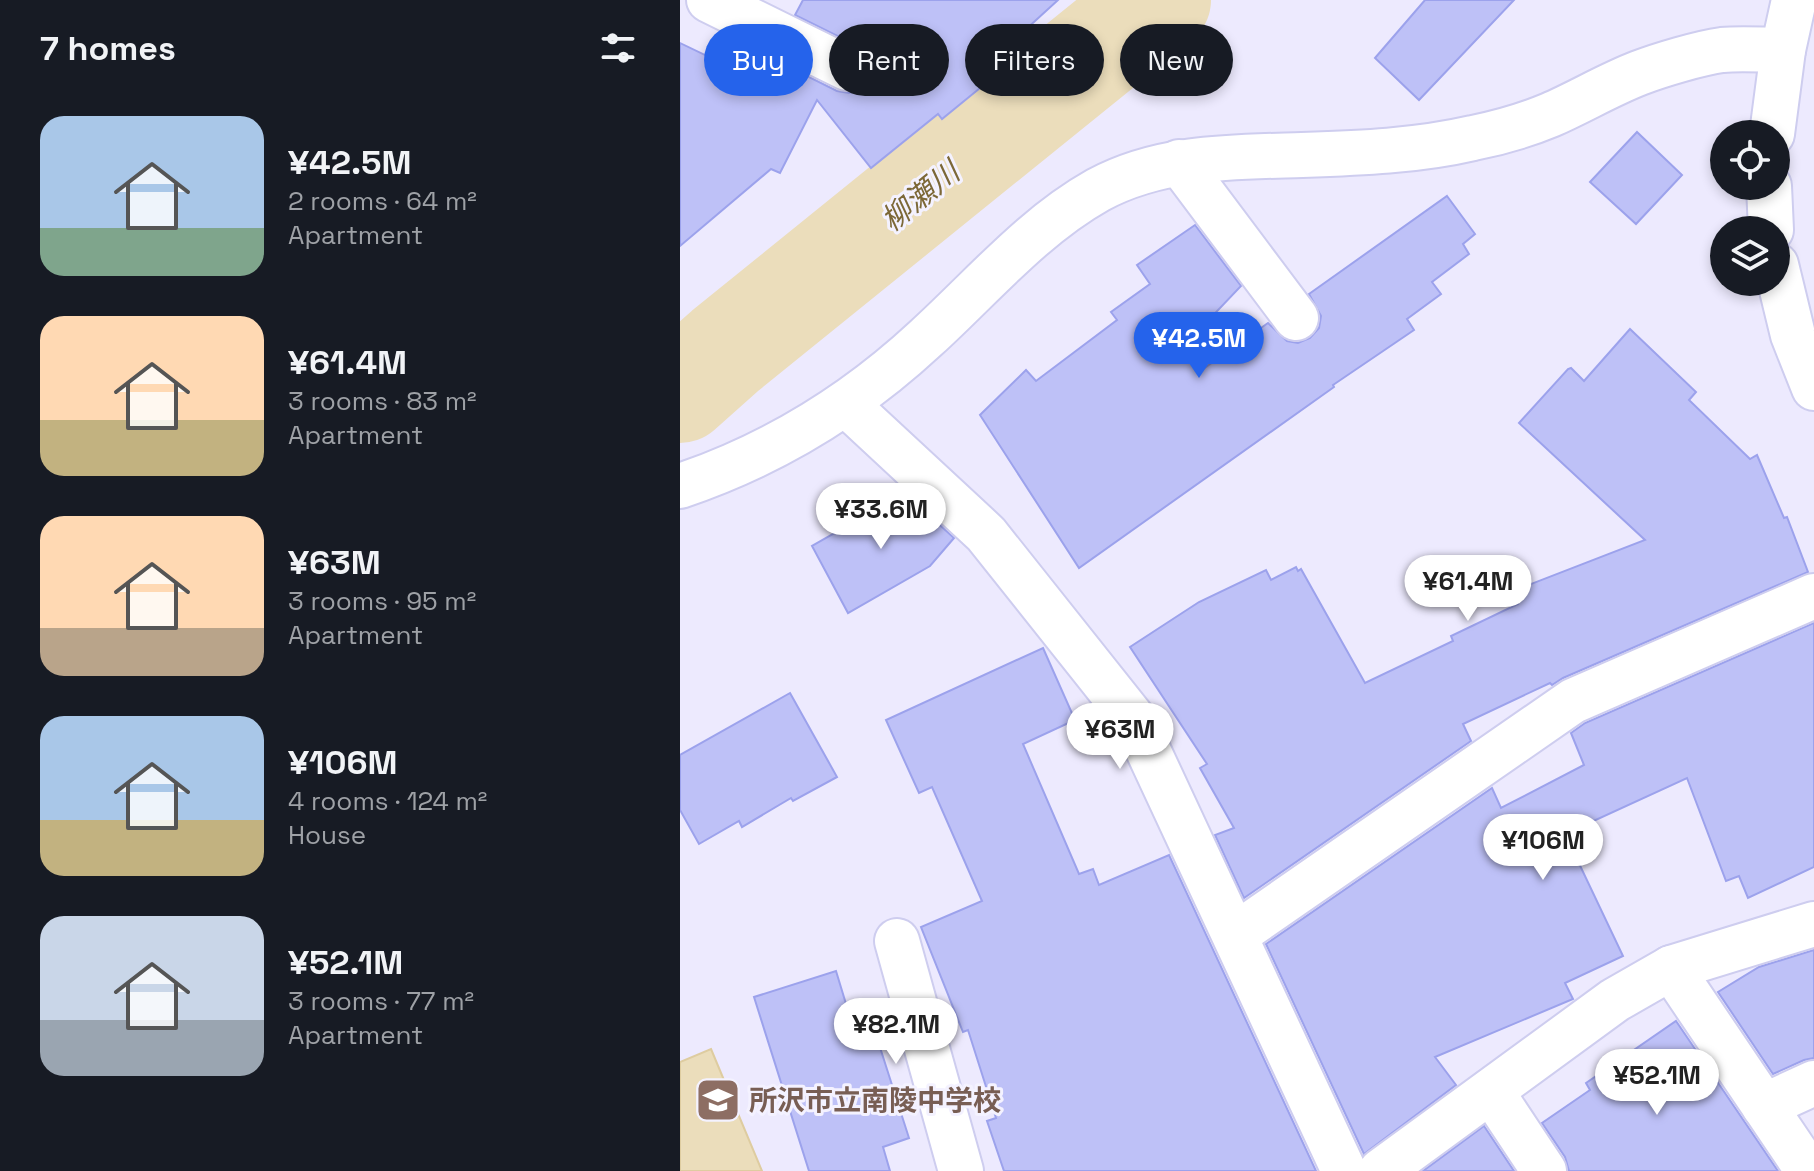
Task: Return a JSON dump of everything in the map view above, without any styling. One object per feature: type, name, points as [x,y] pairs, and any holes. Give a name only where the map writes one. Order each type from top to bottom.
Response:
[{"type":"street","points":[[709,0],[829,59]]},
{"type":"street","points":[[1774,120],[1783,50],[1794,0]]},
{"type":"street","points":[[680,486],[764,451],[811,427],[846,404],[925,340],[980,285],[1057,217],[1098,190],[1132,176],[1179,162],[1411,150],[1463,140],[1547,116],[1640,73],[1721,50],[1783,50]]},
{"type":"street","points":[[1179,162],[1296,318]]},
{"type":"street","points":[[1784,296],[1793,335],[1814,388]]},
{"type":"street","points":[[846,404],[986,534],[1134,720],[1344,1171]]},
{"type":"street","points":[[1235,935],[1573,701],[1814,596]]},
{"type":"street","points":[[1381,1171],[1615,1000],[1671,968],[1814,924]]},
{"type":"street","points":[[897,941],[961,1171]]},
{"type":"street","points":[[1671,968],[1808,1171]]},
{"type":"street","points":[[1764,1106],[1814,1083]]},
{"type":"street","points":[[1491,1091],[1544,1171]]},
{"type":"shaded area","name":"所沢市立南陵中学校","points":[[711,1049],[762,1171],[680,1171],[680,1062]]},
{"type":"building","points":[[803,0],[1058,0],[1032,24],[965,24],[965,96],[970,96],[942,119],[938,114],[871,168],[817,100],[780,173],[771,169],[680,246],[680,43],[704,55],[704,96],[813,96],[813,79],[829,87],[829,96],[949,96],[949,24],[829,24],[829,32],[795,15]]},
{"type":"building","points":[[1425,0],[1514,0],[1419,100],[1375,58]]},
{"type":"building","points":[[1637,132],[1682,175],[1636,224],[1590,182]]},
{"type":"building","points":[[1447,196],[1475,234],[1463,244],[1469,254],[1432,282],[1441,294],[1407,319],[1414,330],[1079,568],[980,415],[1026,370],[1036,381],[1117,320],[1111,312],[1150,284],[1137,265],[1195,225],[1241,286],[1180,350],[1199,372],[1268,323],[1287,341],[1298,343],[1310,338],[1319,328],[1321,316],[1309,294]]},
{"type":"building","points":[[1630,329],[1696,392],[1689,400],[1750,459],[1757,455],[1784,518],[1787,517],[1808,572],[1552,685],[1550,683],[1463,724],[1471,741],[1244,898],[1215,835],[1234,828],[1200,768],[1207,764],[1130,647],[1199,602],[1266,570],[1271,580],[1296,567],[1298,571],[1301,569],[1365,683],[1453,641],[1451,636],[1518,604],[1513,591],[1645,540],[1519,423],[1568,369],[1571,368],[1584,381]]},
{"type":"building","points":[[905,493],[954,538],[930,566],[848,613],[812,546]]},
{"type":"building","points":[[1814,623],[1814,867],[1748,898],[1739,876],[1726,881],[1687,778],[1565,834],[1623,956],[1565,983],[1573,999],[1435,1057],[1456,1085],[1364,1154],[1266,944],[1492,788],[1501,808],[1584,765],[1571,733],[1585,723]]},
{"type":"building","points":[[1043,648],[1075,720],[1023,744],[1079,874],[1093,869],[1099,885],[1169,855],[1316,1171],[1004,1171],[987,1121],[996,1118],[968,1030],[963,1032],[921,927],[982,901],[932,787],[919,793],[886,720]]},
{"type":"building","points":[[790,693],[837,777],[793,801],[791,798],[742,827],[739,821],[699,844],[680,810],[680,755]]},
{"type":"building","points":[[1814,950],[1814,1058],[1773,1074],[1718,992],[1759,967]]},
{"type":"building","points":[[836,971],[857,1040],[876,1035],[909,1138],[883,1147],[890,1171],[809,1171],[754,997]]},
{"type":"building","points":[[1676,1021],[1778,1171],[1569,1171],[1565,1157],[1542,1123],[1590,1090],[1586,1083]]},
{"type":"building","points":[[1484,1126],[1514,1171],[1423,1171]]},
{"type":"waterway","name":"柳瀬川","points":[[680,391],[726,350],[1159,0]]},
{"type":"place","name":"所沢市立南陵中学校","points":[[718,1100]]}]
